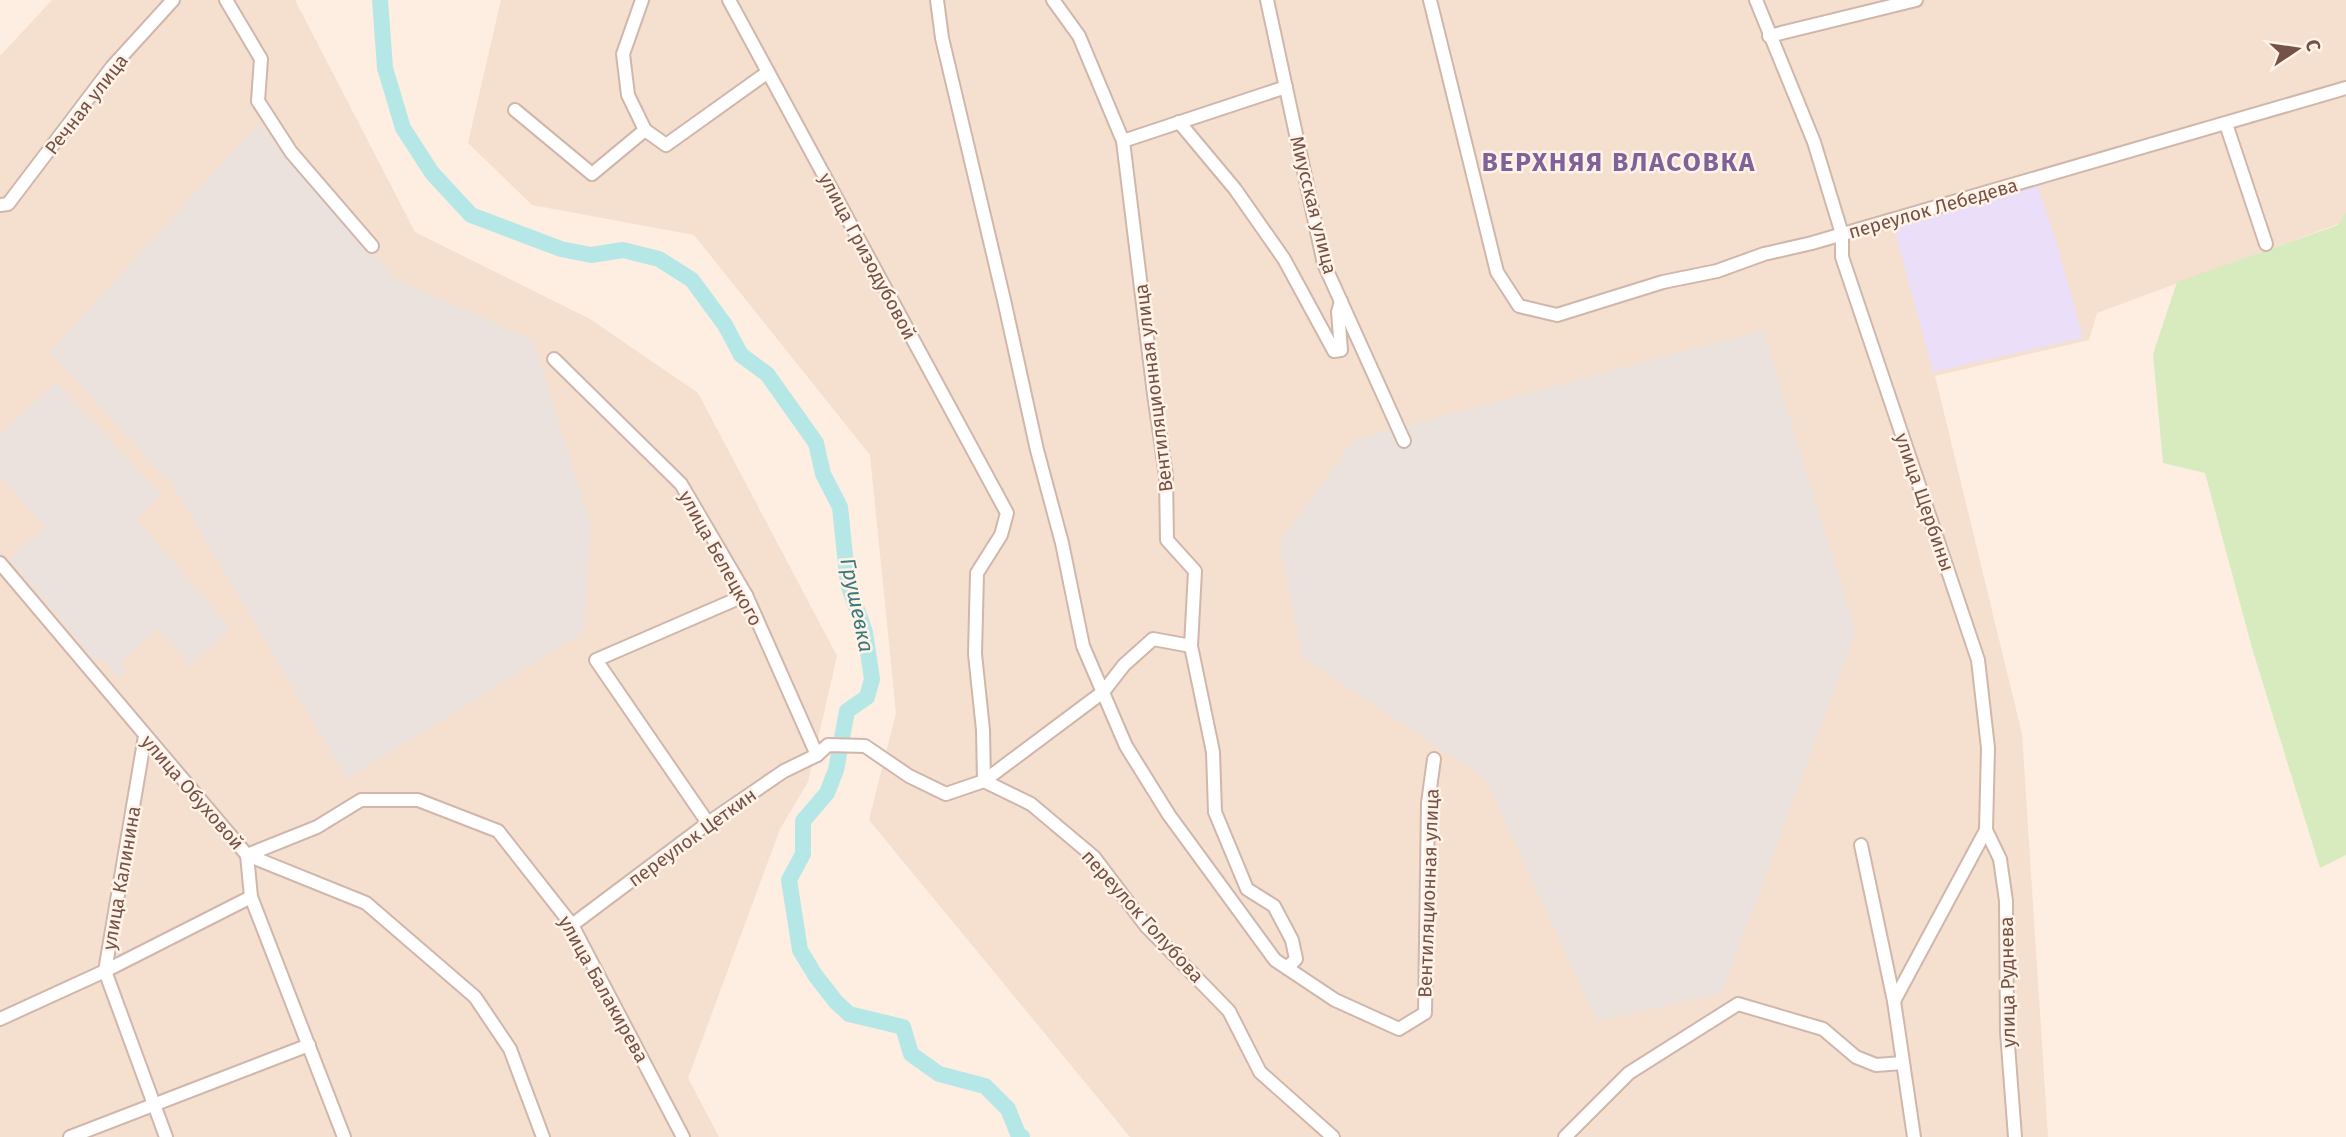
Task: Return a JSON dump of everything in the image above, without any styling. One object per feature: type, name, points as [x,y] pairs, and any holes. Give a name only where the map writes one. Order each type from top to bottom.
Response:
[{"type":"street","name":"Речная улица","points":[[0,205],[8,204],[112,67],[173,0]]},
{"type":"street","points":[[226,0],[261,59],[258,101],[291,152],[373,246]]},
{"type":"street","points":[[642,0],[623,54],[628,95],[645,130],[666,145],[768,72]]},
{"type":"street","name":"улица Гризодубовой","points":[[729,0],[1007,513],[1001,535],[977,573],[975,654],[983,730],[984,781]]},
{"type":"street","points":[[937,0],[942,38],[1037,450],[1062,542],[1083,646],[1126,746],[1169,816],[1275,960],[1287,968]]},
{"type":"street","name":"Вентиляционная улица","points":[[1053,0],[1079,36],[1123,141],[1166,476],[1167,540],[1195,570],[1191,646],[1213,752],[1215,812],[1247,889],[1274,906],[1293,940],[1296,959],[1287,968],[1335,1000],[1399,1029],[1424,1013],[1428,803],[1434,759]]},
{"type":"street","name":"Миусская улица","points":[[1267,0],[1324,264],[1404,440]]},
{"type":"street","name":"переулок Лебедева","points":[[1430,0],[1497,272],[1519,306],[1557,316],[1663,282],[1717,271],[1764,254],[1842,234],[2346,88]]},
{"type":"street","name":"улица Щербины","points":[[1756,0],[1814,142],[1842,234],[1842,257],[1978,660],[1988,748],[1986,830],[1894,1001]]},
{"type":"street","points":[[1769,36],[1916,0]]},
{"type":"street","points":[[1123,141],[1286,87]]},
{"type":"street","points":[[515,110],[592,174],[645,130]]},
{"type":"street","points":[[1179,122],[1235,189],[1284,259],[1334,351],[1341,350],[1338,312],[1341,301]]},
{"type":"street","points":[[2226,124],[2266,244]]},
{"type":"street","name":"улица Белецкого","points":[[554,359],[681,484],[746,595],[817,755]]},
{"type":"street","name":"улица Обуховой","points":[[0,563],[247,855],[251,897],[344,1137]]},
{"type":"street","points":[[708,823],[596,660],[746,595]]},
{"type":"street","points":[[984,781],[1103,692],[1124,665],[1153,639],[1191,646]]},
{"type":"street","name":"улица Калинина","points":[[145,736],[105,971],[166,1137]]},
{"type":"street","name":"переулок Цеткин","points":[[572,925],[708,823],[784,771],[817,755],[828,745],[864,746],[909,776],[946,794],[984,781]]},
{"type":"street","name":"переулок Голубова","points":[[984,781],[1031,804],[1094,857],[1146,926],[1229,1011],[1260,1072],[1333,1137]]},
{"type":"street","name":"улица Балакирева","points":[[247,855],[317,827],[361,800],[418,800],[498,831],[572,925],[683,1137]]},
{"type":"street","name":"улица Руднева","points":[[1986,830],[2000,859],[2006,901],[2007,1032],[2015,1137]]},
{"type":"street","points":[[1861,845],[1894,1001],[1914,1137]]},
{"type":"street","points":[[247,855],[366,903],[475,997],[510,1049],[543,1137]]},
{"type":"street","points":[[0,1018],[105,971],[251,897]]},
{"type":"street","points":[[1565,1137],[1629,1073],[1738,1004],[1823,1029],[1856,1057],[1876,1065],[1903,1063]]},
{"type":"street","points":[[70,1137],[309,1045]]},
{"type":"shaded area","points":[[52,0],[295,0],[415,232],[590,319],[698,393],[837,656],[808,782],[780,829],[688,1078],[719,1137],[0,1137],[0,56]]},
{"type":"shaded area","points":[[501,0],[2346,0],[2346,221],[2097,313],[2089,340],[1935,376],[2022,734],[2048,1137],[1130,1137],[869,820],[896,713],[870,455],[694,235],[532,205],[468,143]]},
{"type":"shaded area","points":[[259,123],[395,278],[533,340],[591,524],[584,632],[347,779],[174,487],[50,352]]},
{"type":"shaded area","points":[[2037,184],[2083,338],[1933,372],[1894,228]]},
{"type":"shaded area","points":[[1763,330],[1856,632],[1722,993],[1597,1021],[1485,778],[1303,658],[1279,542],[1354,440]]},
{"type":"shaded area","points":[[57,382],[161,494],[136,519],[231,628],[191,666],[157,629],[121,662],[127,670],[118,678],[101,658],[96,661],[9,559],[45,527],[0,476],[0,434]]},
{"type":"green space","points":[[2346,212],[2346,855],[2320,868],[2252,648],[2205,473],[2163,463],[2153,354],[2177,282],[2338,225]]},
{"type":"waterway","name":"Грушевка","points":[[380,0],[385,68],[403,128],[432,173],[471,215],[561,249],[591,255],[623,250],[659,259],[692,280],[725,325],[741,355],[767,374],[816,443],[823,474],[840,507],[848,584],[865,632],[872,679],[867,697],[847,711],[836,770],[827,793],[803,821],[803,854],[789,880],[800,950],[815,975],[849,1014],[903,1027],[911,1054],[939,1074],[985,1086],[1008,1109],[1018,1134],[1022,1137]]},
{"type":"district","name":"ВЕРХНЯЯ ВЛАСОВКА","points":[[1619,162]]}]
